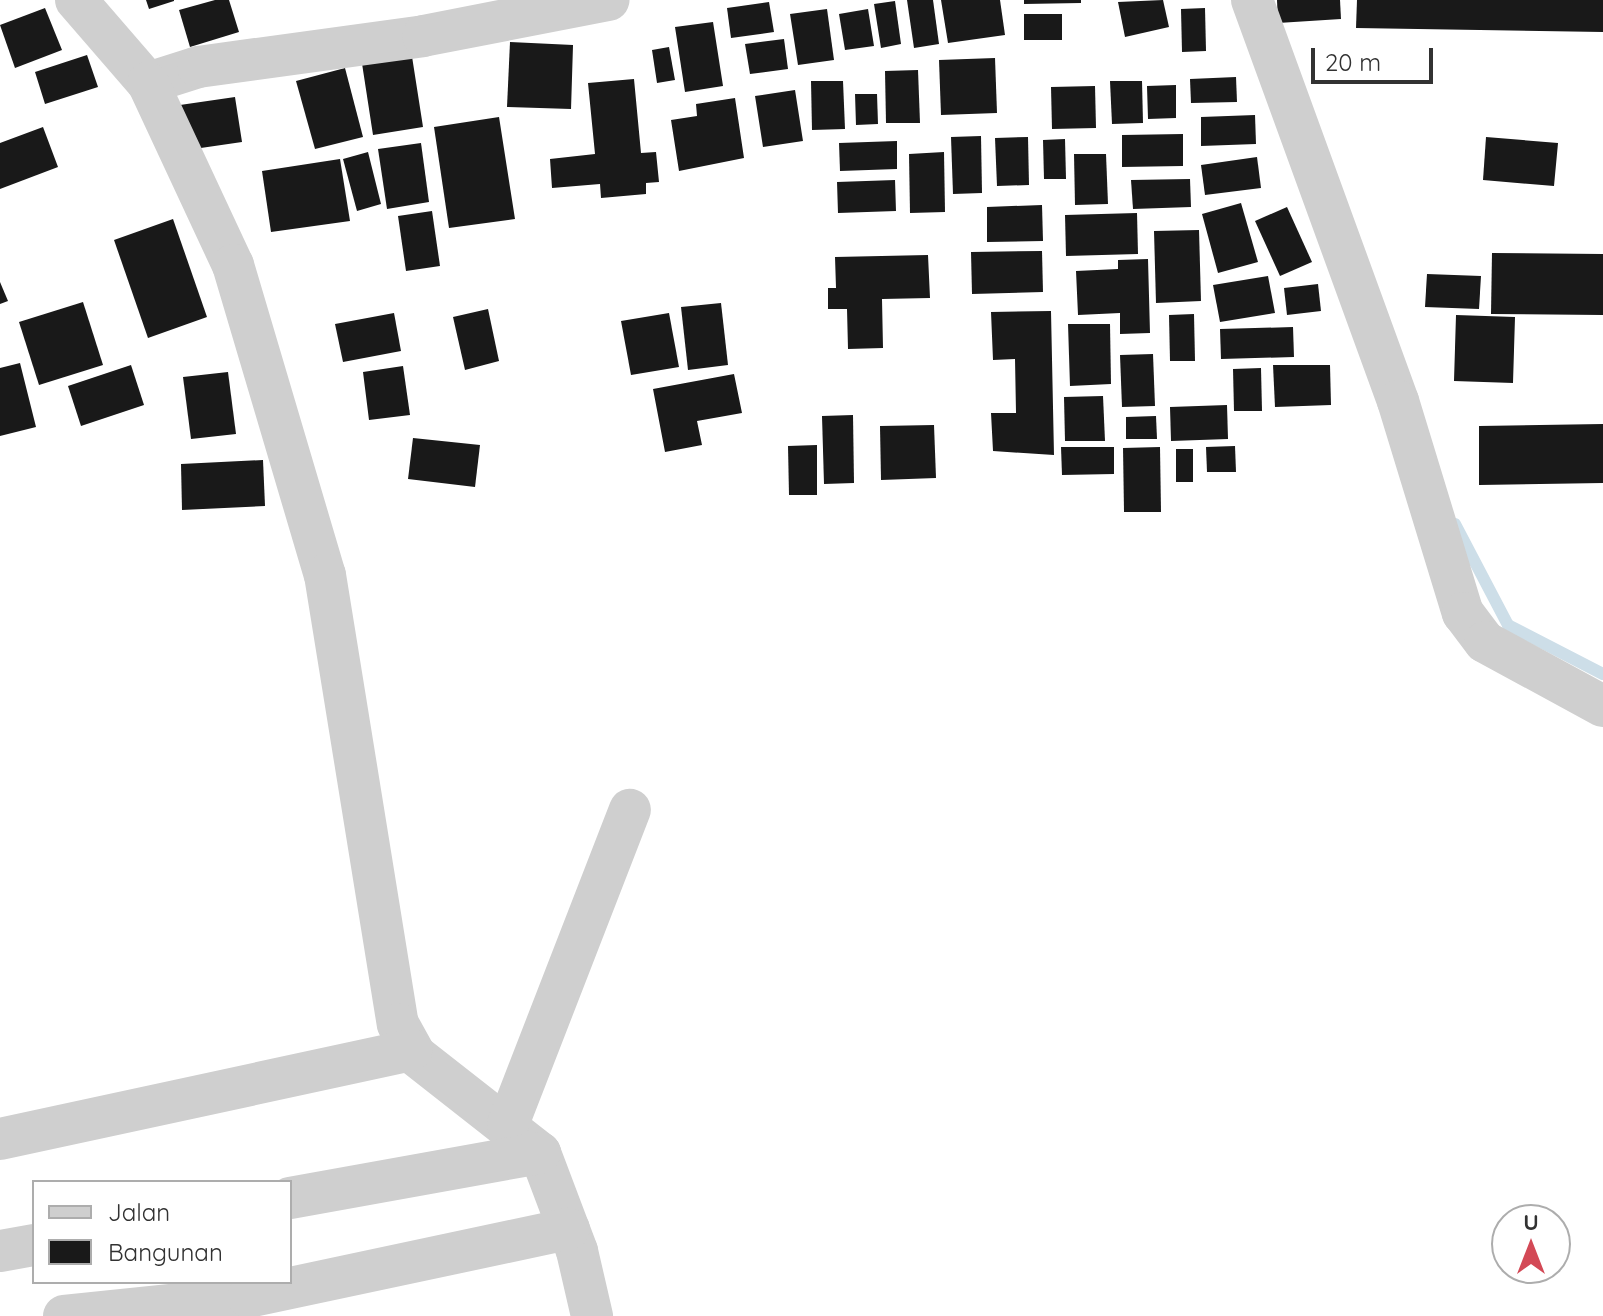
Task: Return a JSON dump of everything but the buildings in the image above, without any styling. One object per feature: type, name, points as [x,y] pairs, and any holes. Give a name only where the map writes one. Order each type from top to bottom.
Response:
[{"type":"street","points":[[76,0],[148,83],[233,265],[325,575],[396,1012],[411,1050],[508,1124],[540,1153],[569,1229],[592,1316]]},
{"type":"street","points":[[148,83],[198,67],[423,36],[609,0]]},
{"type":"street","points":[[1252,0],[1398,401],[1463,613],[1485,642],[1603,706]]},
{"type":"street","points":[[508,1124],[630,810]]},
{"type":"street","points":[[0,1139],[411,1050]]},
{"type":"street","points":[[292,1198],[540,1153]]},
{"type":"street","points":[[64,1316],[251,1306],[569,1229]]},
{"type":"street","points":[[0,1251],[32,1245]]},
{"type":"waterway","points":[[1455,524],[1508,625],[1603,674]]}]
